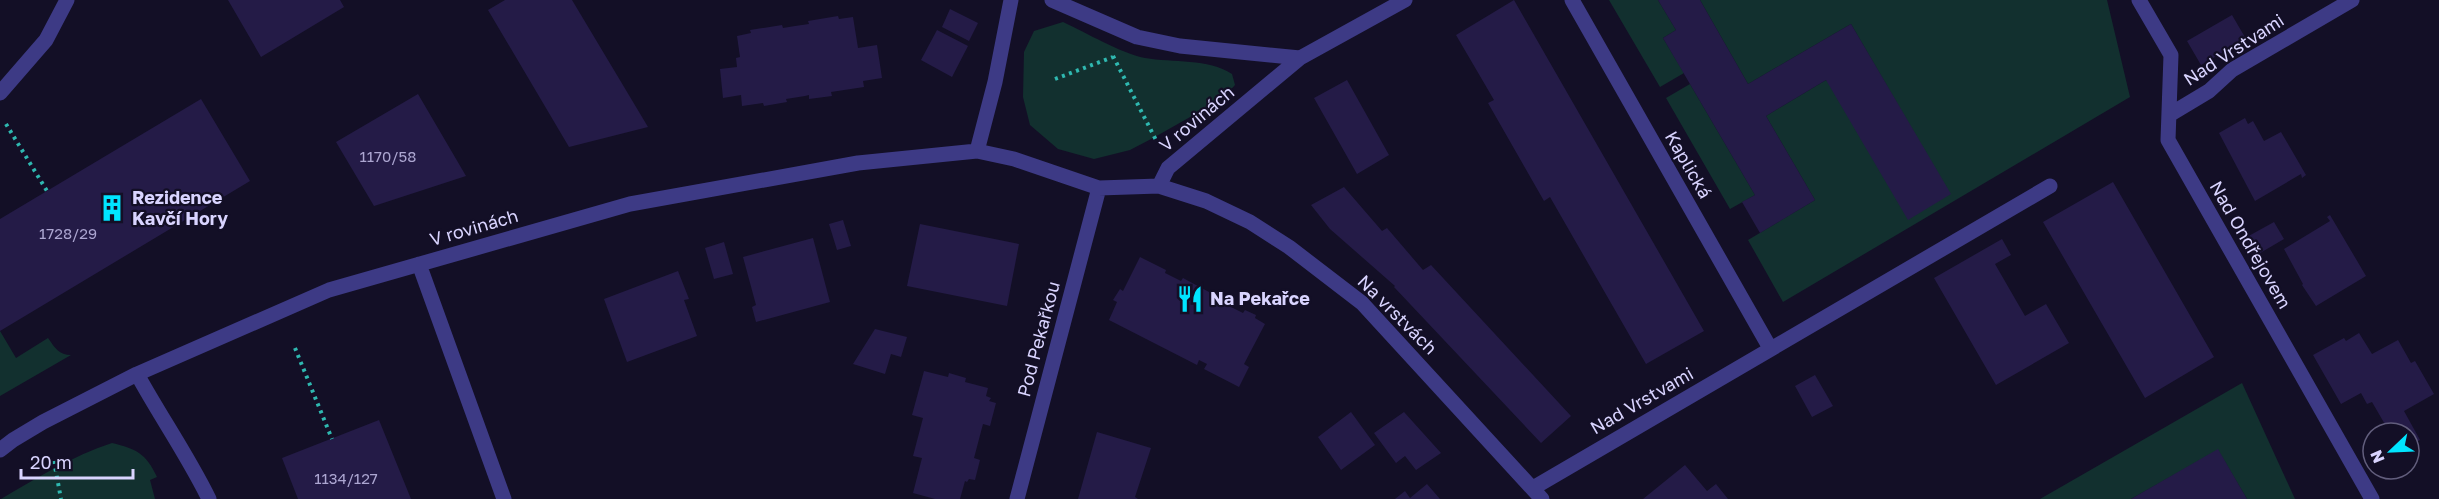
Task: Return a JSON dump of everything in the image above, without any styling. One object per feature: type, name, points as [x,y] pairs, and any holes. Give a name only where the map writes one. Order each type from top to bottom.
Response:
[{"type":"street","points":[[0,93],[46,40],[67,0]]},
{"type":"street","points":[[977,151],[995,82],[1011,0]]},
{"type":"street","points":[[1052,0],[1137,38],[1179,46],[1300,58]]},
{"type":"street","name":"V rovinách","points":[[0,450],[6,442],[137,374],[329,290],[630,204],[858,163],[977,151],[1014,159],[1099,188],[1159,186],[1168,168],[1300,58],[1405,0]]},
{"type":"street","name":"Kaplická","points":[[1572,0],[1770,348]]},
{"type":"street","name":"Nad Ondřejovem","points":[[2139,0],[2171,56],[2168,140],[2372,499]]},
{"type":"street","name":"Nad Vrstvami","points":[[2169,115],[2209,91],[2232,70],[2352,0]]},
{"type":"street","name":"Na vrstvách","points":[[1159,186],[1206,201],[1250,222],[1289,247],[1362,303],[1538,493]]},
{"type":"street","name":"Nad Vrstvami","points":[[1538,493],[1770,348],[2050,186]]},
{"type":"street","name":"Pod Pekařkou","points":[[1017,499],[1099,188]]},
{"type":"street","points":[[419,264],[504,499]]},
{"type":"street","points":[[137,374],[193,466],[209,499]]},
{"type":"path","points":[[1115,28],[1113,57],[1153,138],[1175,162]]},
{"type":"path","points":[[1055,80],[1113,57]]},
{"type":"path","points":[[6,124],[47,191]]},
{"type":"path","points":[[295,348],[332,439]]},
{"type":"path","points":[[54,460],[61,499]]},
{"type":"green space","points":[[1609,0],[1658,0],[1676,30],[1663,38],[1684,73],[1660,87]]},
{"type":"green space","points":[[1700,0],[2107,0],[2130,97],[1783,302],[1748,240],[1815,200],[1766,116],[1826,80],[1950,194],[1851,24],[1748,84]]},
{"type":"green space","points":[[1063,22],[1114,47],[1145,58],[1201,63],[1223,69],[1232,74],[1235,85],[1222,99],[1130,150],[1094,159],[1058,149],[1030,125],[1023,97],[1024,52],[1034,31]]},
{"type":"green space","points":[[1690,84],[1755,195],[1730,209],[1666,98]]},
{"type":"green space","points":[[0,331],[16,358],[48,338],[60,352],[71,355],[0,396]]},
{"type":"green space","points":[[2242,383],[2295,499],[2247,499],[2218,450],[2131,499],[2040,499]]},
{"type":"green space","points":[[112,443],[134,450],[149,462],[157,477],[150,480],[155,499],[1,499],[41,475]]},
{"type":"building","points":[[228,0],[340,0],[344,7],[261,57]]},
{"type":"building","points":[[505,0],[572,0],[648,127],[569,147],[488,10]]},
{"type":"building","points":[[1514,0],[1704,331],[1646,364],[1550,197],[1544,201],[1488,103],[1494,100],[1456,35]]},
{"type":"building","points":[[1658,0],[1700,0],[1748,84],[1851,24],[1951,194],[1908,220],[1826,80],[1766,116],[1815,200],[1760,233],[1742,202],[1755,195],[1663,38],[1676,30]]},
{"type":"building","points":[[950,9],[978,23],[969,41],[942,27]]},
{"type":"building","points":[[2232,15],[2246,39],[2201,65],[2187,41]]},
{"type":"building","points":[[838,16],[839,19],[853,17],[858,48],[877,45],[882,78],[863,81],[864,87],[831,92],[832,96],[809,99],[809,95],[764,106],[763,103],[742,106],[741,95],[723,98],[720,69],[737,67],[736,58],[740,57],[737,36],[751,33],[750,30],[809,24],[808,21]]},
{"type":"building","points":[[937,30],[968,46],[952,77],[921,60]]},
{"type":"building","points":[[1347,80],[1389,155],[1357,174],[1314,98]]},
{"type":"building","points":[[418,94],[466,176],[374,206],[336,142]]},
{"type":"building","name":"Rezidence Kavčí Hory","points":[[201,99],[250,181],[0,331],[0,219]]},
{"type":"building","points":[[2245,118],[2248,124],[2253,121],[2264,141],[2281,132],[2306,175],[2302,178],[2301,174],[2255,201],[2219,133]]},
{"type":"building","points":[[2113,182],[2214,357],[2145,398],[2043,222]]},
{"type":"building","points":[[1344,187],[1382,231],[1387,228],[1423,270],[1431,265],[1571,416],[1541,443],[1395,286],[1330,229],[1311,205]]},
{"type":"building","points":[[2330,215],[2366,276],[2316,306],[2302,285],[2284,249],[2330,221],[2327,217]]},
{"type":"building","points":[[843,220],[851,246],[837,250],[829,224]]},
{"type":"building","points":[[2274,222],[2284,239],[2255,256],[2245,238]]},
{"type":"building","points":[[920,224],[1019,244],[1007,306],[907,286]]},
{"type":"building","points":[[813,238],[830,302],[756,322],[752,307],[756,305],[743,257]]},
{"type":"building","points":[[2002,239],[2011,255],[1995,264],[2025,316],[2046,304],[2069,343],[1996,385],[1934,278]]},
{"type":"building","points":[[724,242],[733,274],[714,279],[705,248]]},
{"type":"building","points":[[1140,257],[1166,270],[1165,273],[1181,281],[1183,278],[1222,299],[1221,302],[1243,313],[1245,310],[1256,315],[1255,318],[1265,324],[1244,364],[1249,367],[1239,387],[1204,369],[1207,364],[1199,360],[1197,365],[1109,320],[1117,302],[1113,300],[1120,289],[1123,291]]},
{"type":"building","points":[[678,271],[689,299],[684,300],[697,336],[627,362],[604,299]]},
{"type":"building","points":[[875,329],[907,337],[901,357],[891,354],[885,374],[853,364]]},
{"type":"building","points":[[2359,333],[2372,354],[2398,340],[2411,363],[2415,361],[2434,394],[2404,411],[2410,421],[2383,421],[2372,402],[2367,404],[2361,393],[2341,404],[2313,355],[2344,338],[2346,341]]},
{"type":"building","points":[[924,371],[948,377],[949,373],[966,378],[965,382],[988,388],[986,396],[991,398],[989,401],[996,403],[990,426],[983,424],[974,458],[980,460],[975,480],[965,481],[960,499],[935,499],[913,493],[922,458],[913,456],[923,418],[912,415]]},
{"type":"building","points":[[1815,375],[1833,406],[1812,417],[1795,386]]},
{"type":"building","points":[[1351,412],[1375,445],[1341,470],[1318,437]]},
{"type":"building","points":[[1404,412],[1441,453],[1416,470],[1405,456],[1396,463],[1374,433]]},
{"type":"building","points":[[379,420],[411,499],[298,499],[282,458]]},
{"type":"building","points":[[1097,432],[1151,448],[1135,497],[1138,499],[1078,499]]},
{"type":"building","points":[[2218,449],[2247,499],[2131,499]]},
{"type":"building","points":[[1685,465],[1707,491],[1716,484],[1728,499],[1643,499]]},
{"type":"building","points":[[1427,484],[1440,499],[1395,499],[1405,491],[1410,498]]},
{"type":"place","name":"Rezidence Kavčí Hory","points":[[112,208]]},
{"type":"place","name":"Na Pekařce","points":[[1190,299]]}]
